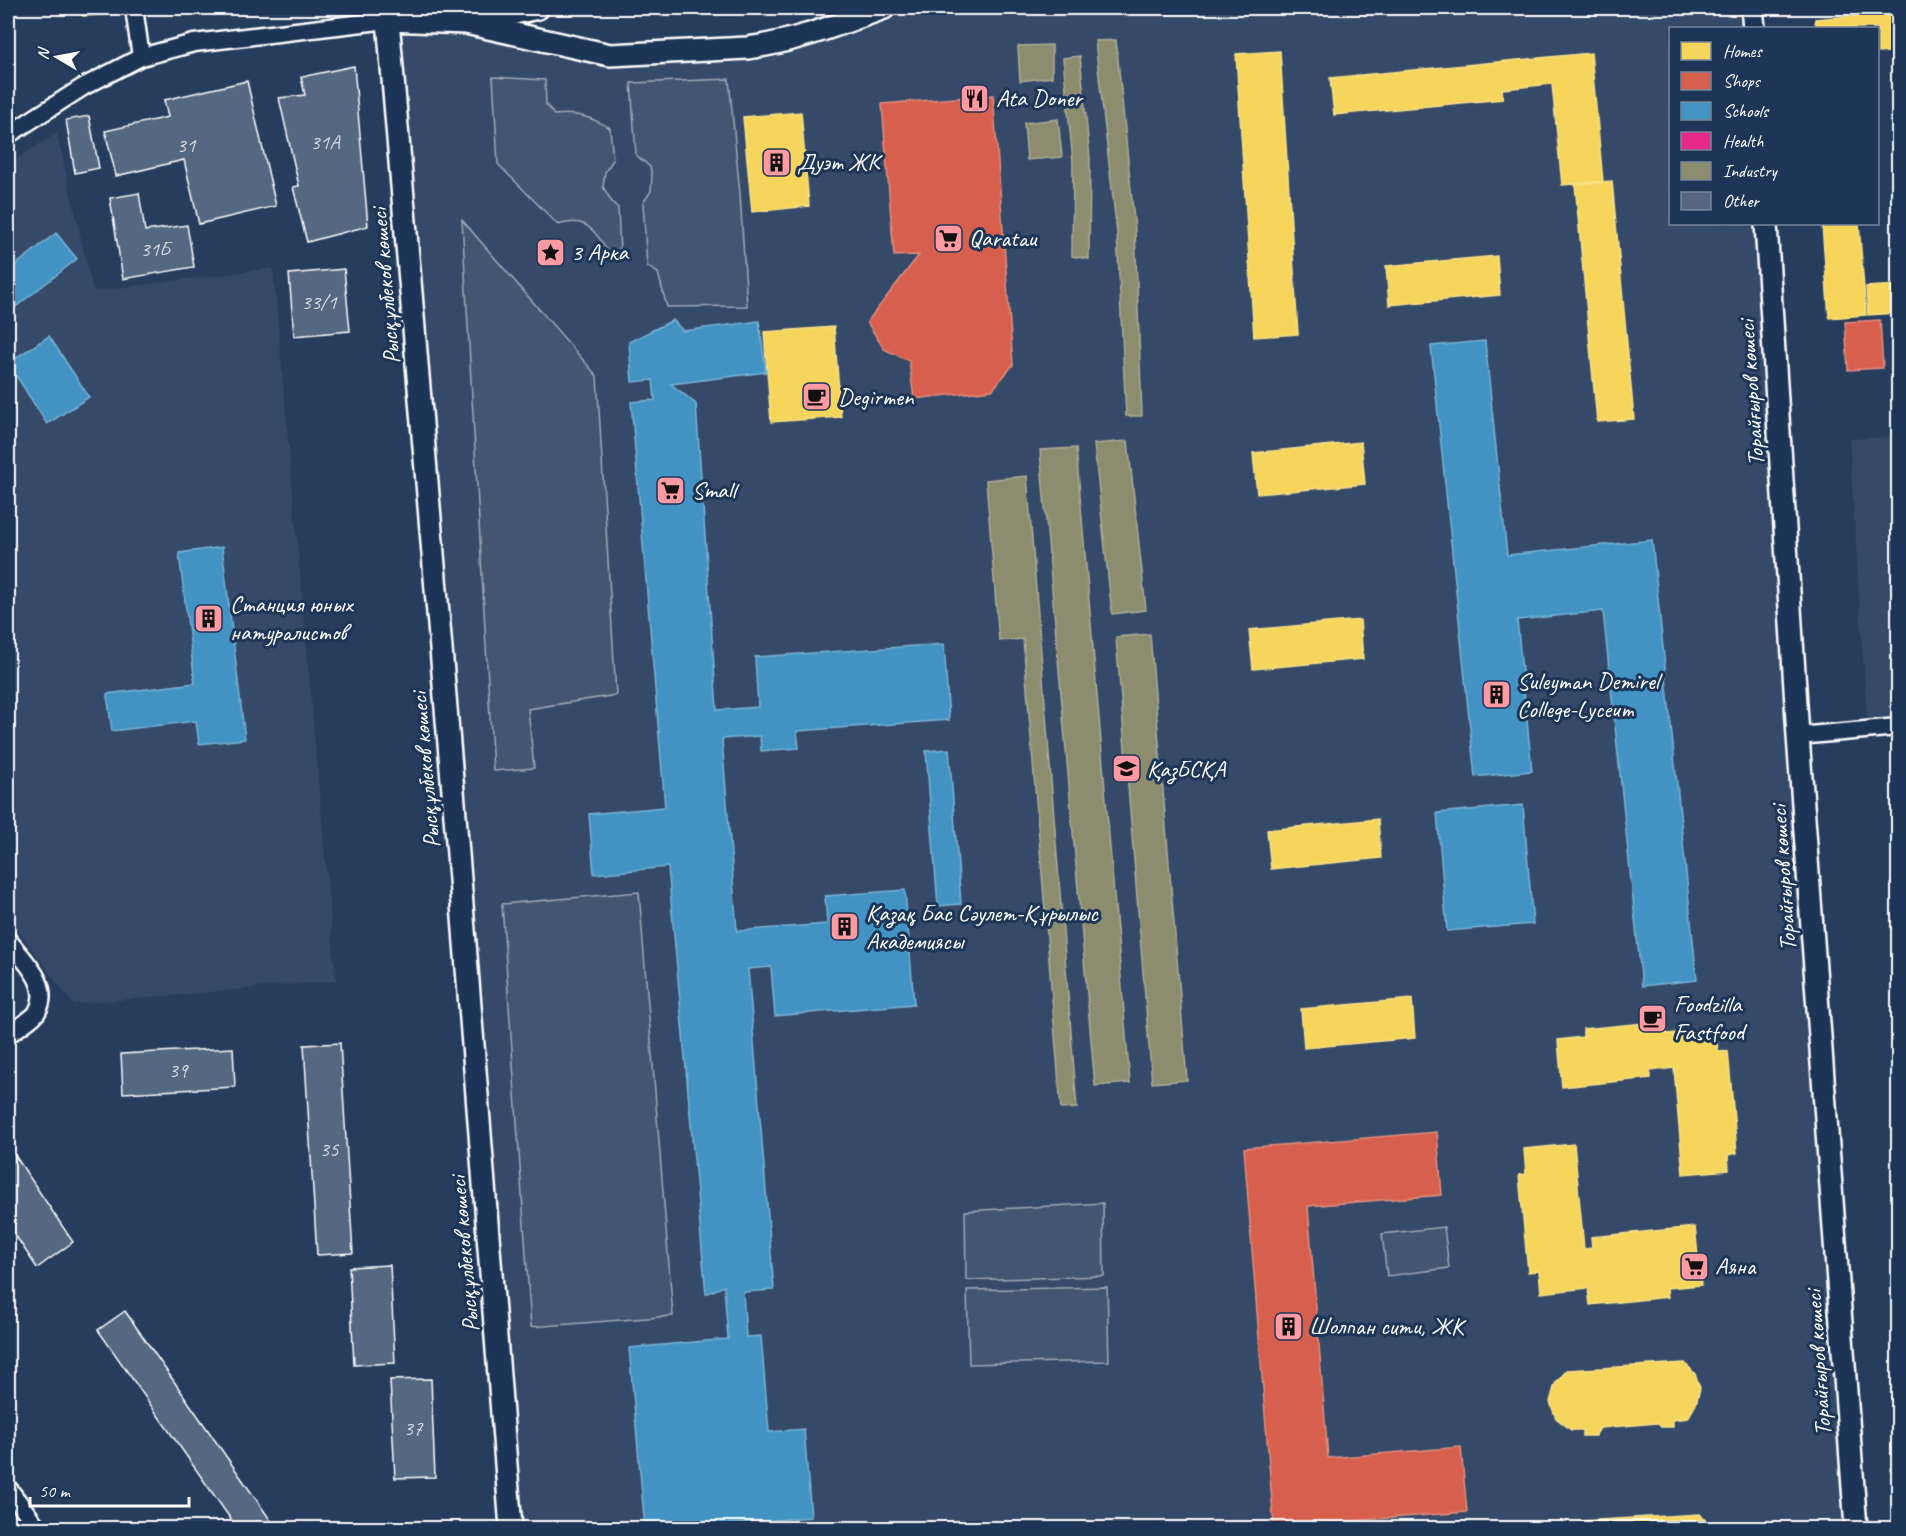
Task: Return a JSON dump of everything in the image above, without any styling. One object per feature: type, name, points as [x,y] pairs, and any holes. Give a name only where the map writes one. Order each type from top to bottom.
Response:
[{"type":"street","points":[[134,8],[141,57]]},
{"type":"street","points":[[466,23],[538,8]]},
{"type":"street","points":[[8,135],[83,87],[141,57],[195,43],[388,14],[466,23],[610,56],[769,45],[884,8]]},
{"type":"street","points":[[1752,8],[1754,27]]},
{"type":"street","name":"Рысқұлбеков көшесі","points":[[388,14],[456,826],[511,1528]]},
{"type":"street","name":"Торайғыров көшесі","points":[[1766,225],[1798,736],[1856,1528]]},
{"type":"street","points":[[1798,736],[1899,727]]},
{"type":"street","points":[[8,940],[39,980],[43,994],[37,1013],[8,1035]]},
{"type":"street","points":[[8,1488],[38,1528]]},
{"type":"shaded area","name":"ҚазБСҚА","points":[[884,8],[1752,8],[1754,27],[1669,27],[1669,225],[1766,225],[1856,1528],[1232,1528],[1230,1520],[1016,1528],[511,1528],[388,20],[610,55],[747,48]]},
{"type":"shaded area","points":[[493,77],[545,80],[546,104],[554,115],[583,116],[610,128],[613,160],[605,172],[603,187],[618,208],[620,252],[609,254],[595,233],[583,224],[568,222],[558,225],[498,164]]},
{"type":"shaded area","points":[[729,79],[740,194],[747,306],[667,307],[658,273],[647,266],[643,203],[651,191],[652,176],[650,167],[636,155],[631,83]]},
{"type":"shaded area","points":[[57,133],[93,291],[273,268],[336,981],[73,1004],[8,917],[8,164]]},
{"type":"shaded area","points":[[462,220],[597,376],[616,695],[528,709],[534,768],[493,771]]},
{"type":"shaded area","points":[[1898,437],[1898,717],[1867,718],[1849,439]]},
{"type":"shaded area","points":[[639,892],[673,1316],[531,1327],[502,904]]},
{"type":"shaded area","points":[[1103,1203],[1104,1276],[966,1280],[965,1211]]},
{"type":"shaded area","points":[[1444,1227],[1449,1268],[1387,1276],[1382,1234]]},
{"type":"shaded area","points":[[1107,1287],[1109,1361],[969,1364],[967,1290]]},
{"type":"building: Homes","points":[[83,8],[117,8],[117,14],[83,16]]},
{"type":"building: Homes","points":[[1898,12],[1898,51],[1879,53],[1879,27],[1816,27],[1815,19]]},
{"type":"building: Homes","points":[[1280,51],[1298,334],[1254,337],[1236,54]]},
{"type":"building: Homes","points":[[1591,53],[1603,182],[1562,185],[1552,84],[1502,89],[1503,99],[1334,115],[1330,78]]},
{"type":"building: Homes","name":"Дуэт ЖК","points":[[801,112],[809,206],[752,212],[743,117]]},
{"type":"building: Homes","points":[[1612,181],[1634,419],[1597,422],[1575,184]]},
{"type":"building: Homes","points":[[1822,225],[1859,225],[1866,315],[1829,318]]},
{"type":"building: Homes","points":[[1497,256],[1500,295],[1389,305],[1386,266]]},
{"type":"building: Homes","points":[[1898,285],[1898,313],[1868,315],[1866,287]]},
{"type":"building: Homes","points":[[834,327],[841,417],[771,422],[764,332]]},
{"type":"building: Homes","points":[[1361,442],[1365,484],[1257,494],[1253,453]]},
{"type":"building: Homes","points":[[1360,620],[1363,659],[1253,669],[1249,630]]},
{"type":"building: Homes","points":[[1378,819],[1381,858],[1271,869],[1267,830]]},
{"type":"building: Homes","points":[[1412,999],[1415,1038],[1304,1048],[1301,1009]]},
{"type":"building: Homes","points":[[1666,1021],[1667,1034],[1716,1029],[1718,1052],[1728,1051],[1737,1153],[1728,1155],[1729,1170],[1683,1174],[1674,1068],[1650,1071],[1651,1078],[1562,1087],[1558,1040],[1583,1037],[1583,1029]]},
{"type":"building: Homes","points":[[1893,1069],[1898,1069],[1898,1144]]},
{"type":"building: Homes","points":[[1574,1144],[1584,1249],[1592,1248],[1591,1237],[1695,1227],[1701,1285],[1667,1288],[1668,1297],[1590,1305],[1588,1288],[1541,1293],[1539,1271],[1528,1272],[1519,1175],[1526,1174],[1524,1149]]},
{"type":"building: Homes","points":[[1685,1363],[1695,1374],[1700,1388],[1696,1404],[1688,1418],[1673,1420],[1673,1427],[1661,1427],[1657,1423],[1600,1428],[1595,1436],[1582,1436],[1582,1430],[1571,1430],[1556,1418],[1550,1402],[1555,1384],[1567,1370]]},
{"type":"building: Homes","points":[[1700,1514],[1712,1528],[1576,1528],[1582,1521]]},
{"type":"building: Shops","name":"Qaratau","points":[[993,95],[1013,365],[992,390],[914,399],[909,361],[884,349],[867,322],[919,255],[894,256],[882,104]]},
{"type":"building: Shops","points":[[1880,320],[1883,368],[1848,370],[1845,322]]},
{"type":"building: Shops","points":[[1891,1048],[1898,1048],[1898,1068],[1892,1069]]},
{"type":"building: Shops","name":"Шолпан сити, ЖК","points":[[1437,1132],[1442,1195],[1308,1206],[1328,1458],[1461,1447],[1467,1512],[1274,1527],[1244,1148]]},
{"type":"building: Schools","points":[[56,233],[77,259],[8,313],[8,271]]},
{"type":"building: Schools","name":"Қазақ Бас Сәулет-Құрылыс Академиясы","points":[[673,320],[683,331],[759,321],[766,372],[671,384],[696,404],[717,710],[758,707],[755,657],[944,644],[949,720],[797,731],[799,748],[761,751],[760,736],[722,739],[737,931],[827,924],[825,896],[905,890],[914,1004],[775,1016],[771,967],[748,969],[774,1290],[743,1292],[746,1337],[761,1336],[769,1432],[804,1429],[811,1517],[687,1528],[645,1528],[629,1348],[728,1339],[724,1286],[706,1294],[668,867],[594,874],[589,814],[665,807],[631,402],[655,400],[653,380],[632,382],[629,342]]},
{"type":"building: Schools","points":[[49,336],[89,397],[47,424],[8,363]]},
{"type":"building: Schools","name":"Suleyman Demirel College-Lyceum","points":[[1485,341],[1507,555],[1652,540],[1697,980],[1642,986],[1603,611],[1517,620],[1532,771],[1475,777],[1431,346]]},
{"type":"building: Schools","name":"Станция юных натуралистов","points":[[222,547],[245,739],[199,744],[196,721],[112,731],[107,694],[195,683],[179,553]]},
{"type":"building: Schools","points":[[949,749],[961,904],[938,906],[926,751]]},
{"type":"building: Schools","points":[[1523,805],[1533,924],[1447,931],[1437,813]]},
{"type":"building: Health","points":[[1896,449],[1898,449],[1898,504]]},
{"type":"building: Industry","points":[[1116,40],[1135,230],[1142,416],[1126,416],[1117,233],[1095,41]]},
{"type":"building: Industry","points":[[1052,45],[1052,77],[1020,81],[1018,46]]},
{"type":"building: Industry","points":[[1080,56],[1090,159],[1089,259],[1072,256],[1073,162],[1063,58]]},
{"type":"building: Industry","points":[[1058,119],[1062,157],[1027,160],[1024,123]]},
{"type":"building: Industry","points":[[1128,441],[1146,610],[1112,614],[1094,444]]},
{"type":"building: Industry","points":[[1076,448],[1130,1083],[1095,1086],[1040,450]]},
{"type":"building: Industry","points":[[1027,476],[1077,1108],[1061,1109],[1023,639],[999,641],[986,480]]},
{"type":"building: Industry","points":[[1150,634],[1187,1080],[1152,1083],[1116,637]]},
{"type":"building: Other","points":[[354,66],[368,226],[307,242],[293,187],[299,186],[279,98],[305,95],[301,77]]},
{"type":"building: Other","points":[[247,81],[276,206],[199,224],[184,160],[116,176],[105,131],[168,117],[164,100]]},
{"type":"building: Other","points":[[89,116],[99,168],[75,173],[66,120]]},
{"type":"building: Other","points":[[139,193],[145,231],[187,225],[194,267],[123,279],[110,198]]},
{"type":"building: Other","points":[[344,269],[350,331],[294,336],[289,274]]},
{"type":"building: Other","points":[[340,1043],[353,1253],[317,1255],[304,1045]]},
{"type":"building: Other","points":[[233,1048],[235,1087],[123,1093],[121,1054]]},
{"type":"building: Other","points":[[8,1145],[73,1242],[37,1268],[8,1224]]},
{"type":"building: Other","points":[[390,1265],[395,1363],[354,1365],[349,1267]]},
{"type":"building: Other","points":[[125,1311],[276,1528],[237,1528],[98,1330]]},
{"type":"building: Other","points":[[431,1379],[435,1477],[395,1478],[390,1380]]},
{"type":"place","name":"Ata Doner","points":[[975,98]]},
{"type":"place","name":"Дуэт ЖК","points":[[776,162]]},
{"type":"place","name":"Qaratau","points":[[948,238]]},
{"type":"place","name":"3 Арка","points":[[550,252]]},
{"type":"place","name":"Degirmen","points":[[817,397]]},
{"type":"place","name":"Small","points":[[671,490]]},
{"type":"place","name":"Станция юных натуралистов","points":[[209,618]]},
{"type":"place","name":"Suleyman Demirel College-Lyceum","points":[[1496,695]]},
{"type":"place","name":"ҚазБСҚА","points":[[1126,769]]},
{"type":"place","name":"Қазақ Бас Сәулет-Құрылыс Академиясы","points":[[845,927]]},
{"type":"place","name":"Foodzilla Fastfood","points":[[1653,1018]]},
{"type":"place","name":"Аяна","points":[[1694,1266]]},
{"type":"place","name":"Шолпан сити, ЖК","points":[[1288,1326]]}]
